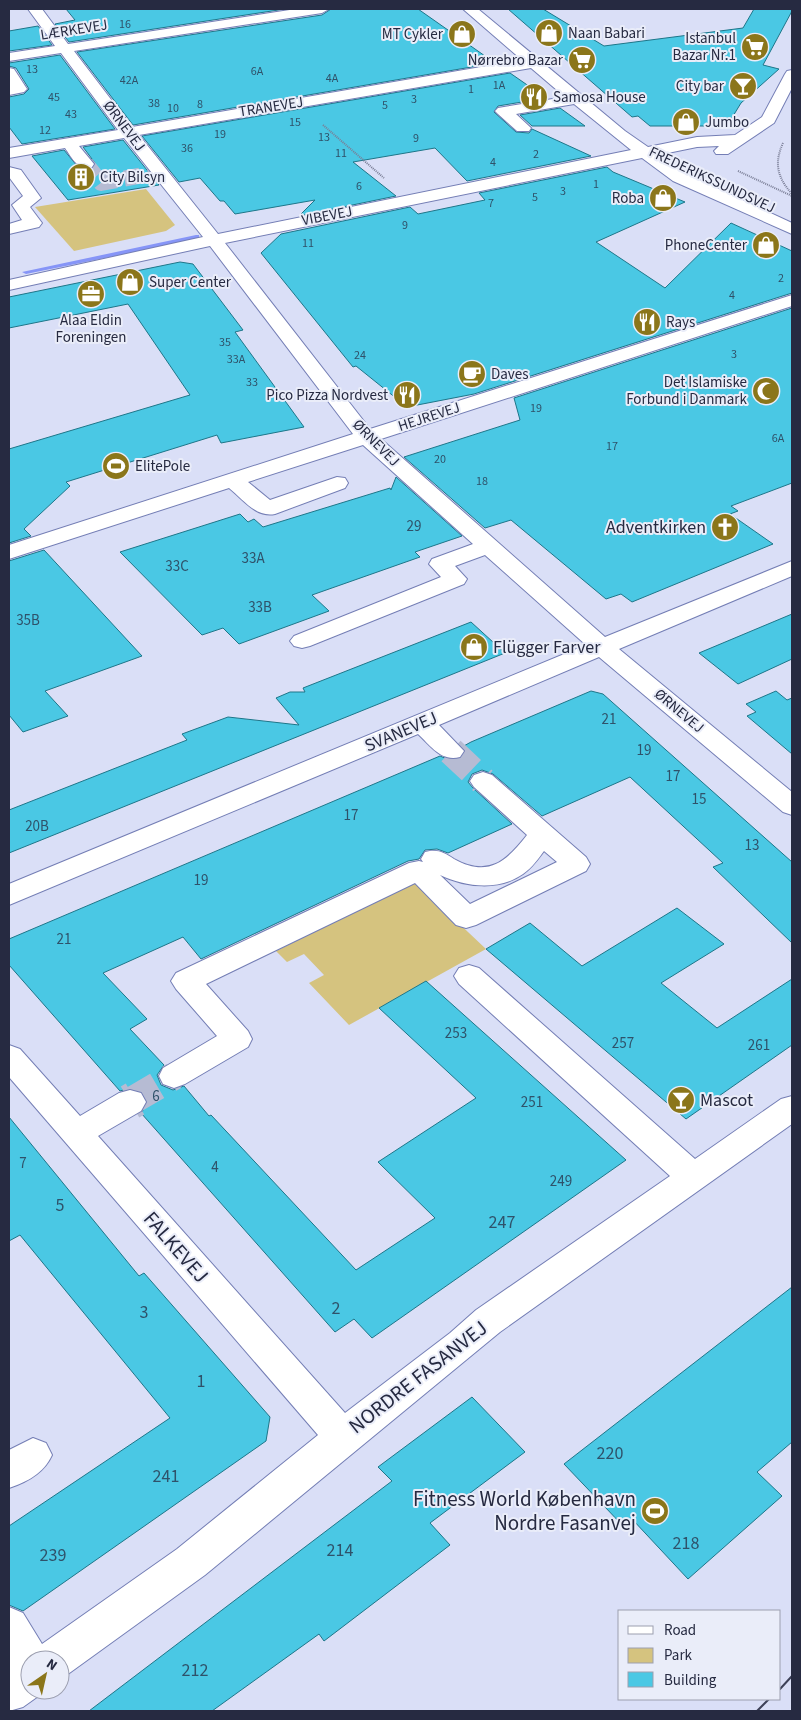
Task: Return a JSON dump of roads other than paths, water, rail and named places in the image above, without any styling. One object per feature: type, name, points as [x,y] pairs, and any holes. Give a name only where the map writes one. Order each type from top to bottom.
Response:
[{"type":"street","name":"ØRNEVEJ","points":[[35,9],[127,131],[366,437],[603,648],[792,806]]},
{"type":"street","name":"LÆRKEVEJ","points":[[9,57],[322,9]]},
{"type":"street","name":"FREDERIKSSUNDSVEJ","points":[[470,9],[533,63],[632,142],[680,177],[792,228]]},
{"type":"street","name":"TRANEVEJ","points":[[10,151],[533,63]]},
{"type":"street","points":[[9,72],[19,89],[9,90]]},
{"type":"street","points":[[692,162],[719,153],[768,120],[792,74]]},
{"type":"street","points":[[523,128],[503,111],[579,99]]},
{"type":"street","name":"VIBEVEJ","points":[[9,285],[409,200],[651,154],[697,142],[736,140]]},
{"type":"street","points":[[68,142],[86,164]]},
{"type":"street","name":"FREDERIKSSUNDSVEJ","points":[[651,154],[692,162],[792,217]]},
{"type":"street","points":[[9,172],[15,173],[33,198],[20,206],[33,223],[9,228]]},
{"type":"street","name":"HEJREVEJ","points":[[9,552],[792,300]]},
{"type":"street","points":[[233,480],[267,509],[336,484]]},
{"type":"street","points":[[302,640],[456,579],[440,564],[488,546]]},
{"type":"street","name":"SVANEVEJ","points":[[9,895],[792,568]]},
{"type":"street","points":[[422,723],[452,751]]},
{"type":"street","points":[[174,1076],[237,1038],[186,981],[419,870],[466,918],[576,864],[483,781]]},
{"type":"street","points":[[435,859],[447,868],[467,875],[492,876],[513,869],[542,834]]},
{"type":"street","points":[[469,976],[693,1177]]},
{"type":"street","name":"FALKEVEJ","points":[[9,1057],[342,1437]]},
{"type":"street","points":[[76,1134],[130,1102]]},
{"type":"street","name":"NORDRE FASANVEJ","points":[[68,1650],[191,1562],[342,1437],[462,1344],[488,1321],[792,1108]]},
{"type":"street","points":[[9,1627],[23,1650]]},
{"type":"street","points":[[9,1693],[20,1685]]},
{"type":"waterway","points":[[26,272],[196,237]]},
{"type":"tunnel","points":[[86,164],[101,183],[159,172]]},
{"type":"tunnel","points":[[451,751],[483,781]]},
{"type":"tunnel","points":[[133,1100],[174,1076]]},
{"type":"tunnel","points":[[130,1102],[135,1099]]},
{"type":"tram line","points":[[781,1688],[792,1676]]},
{"type":"tram line","points":[[757,1711],[768,1700]]},
{"type":"place","name":"Naan Babari","points":[[549,33]]},
{"type":"place","name":"MT Cykler","points":[[462,34]]},
{"type":"place","name":"Istanbul Bazar Nr.1","points":[[755,47]]},
{"type":"place","name":"Nørrebro Bazar","points":[[582,60]]},
{"type":"place","name":"City bar","points":[[743,86]]},
{"type":"place","name":"Samosa House","points":[[534,97]]},
{"type":"place","name":"Jumbo","points":[[686,122]]},
{"type":"place","name":"City Bilsyn","points":[[81,177]]},
{"type":"place","name":"Roba","points":[[663,198]]},
{"type":"place","name":"PhoneCenter","points":[[766,245]]},
{"type":"place","name":"Super Center","points":[[130,282]]},
{"type":"place","name":"Alaa Eldin Foreningen","points":[[91,294]]},
{"type":"place","name":"Rays","points":[[647,322]]},
{"type":"place","name":"Daves","points":[[472,374]]},
{"type":"place","name":"Det Islamiske Forbund i Danmark","points":[[766,391]]},
{"type":"place","name":"Pico Pizza Nordvest","points":[[407,395]]},
{"type":"place","name":"ElitePole","points":[[116,466]]},
{"type":"place","name":"Adventkirken","points":[[725,527]]},
{"type":"place","name":"Flügger Farver","points":[[474,647]]},
{"type":"place","name":"Mascot","points":[[681,1100]]},
{"type":"place","name":"Fitness World København Nordre Fasanvej","points":[[655,1511]]}]
